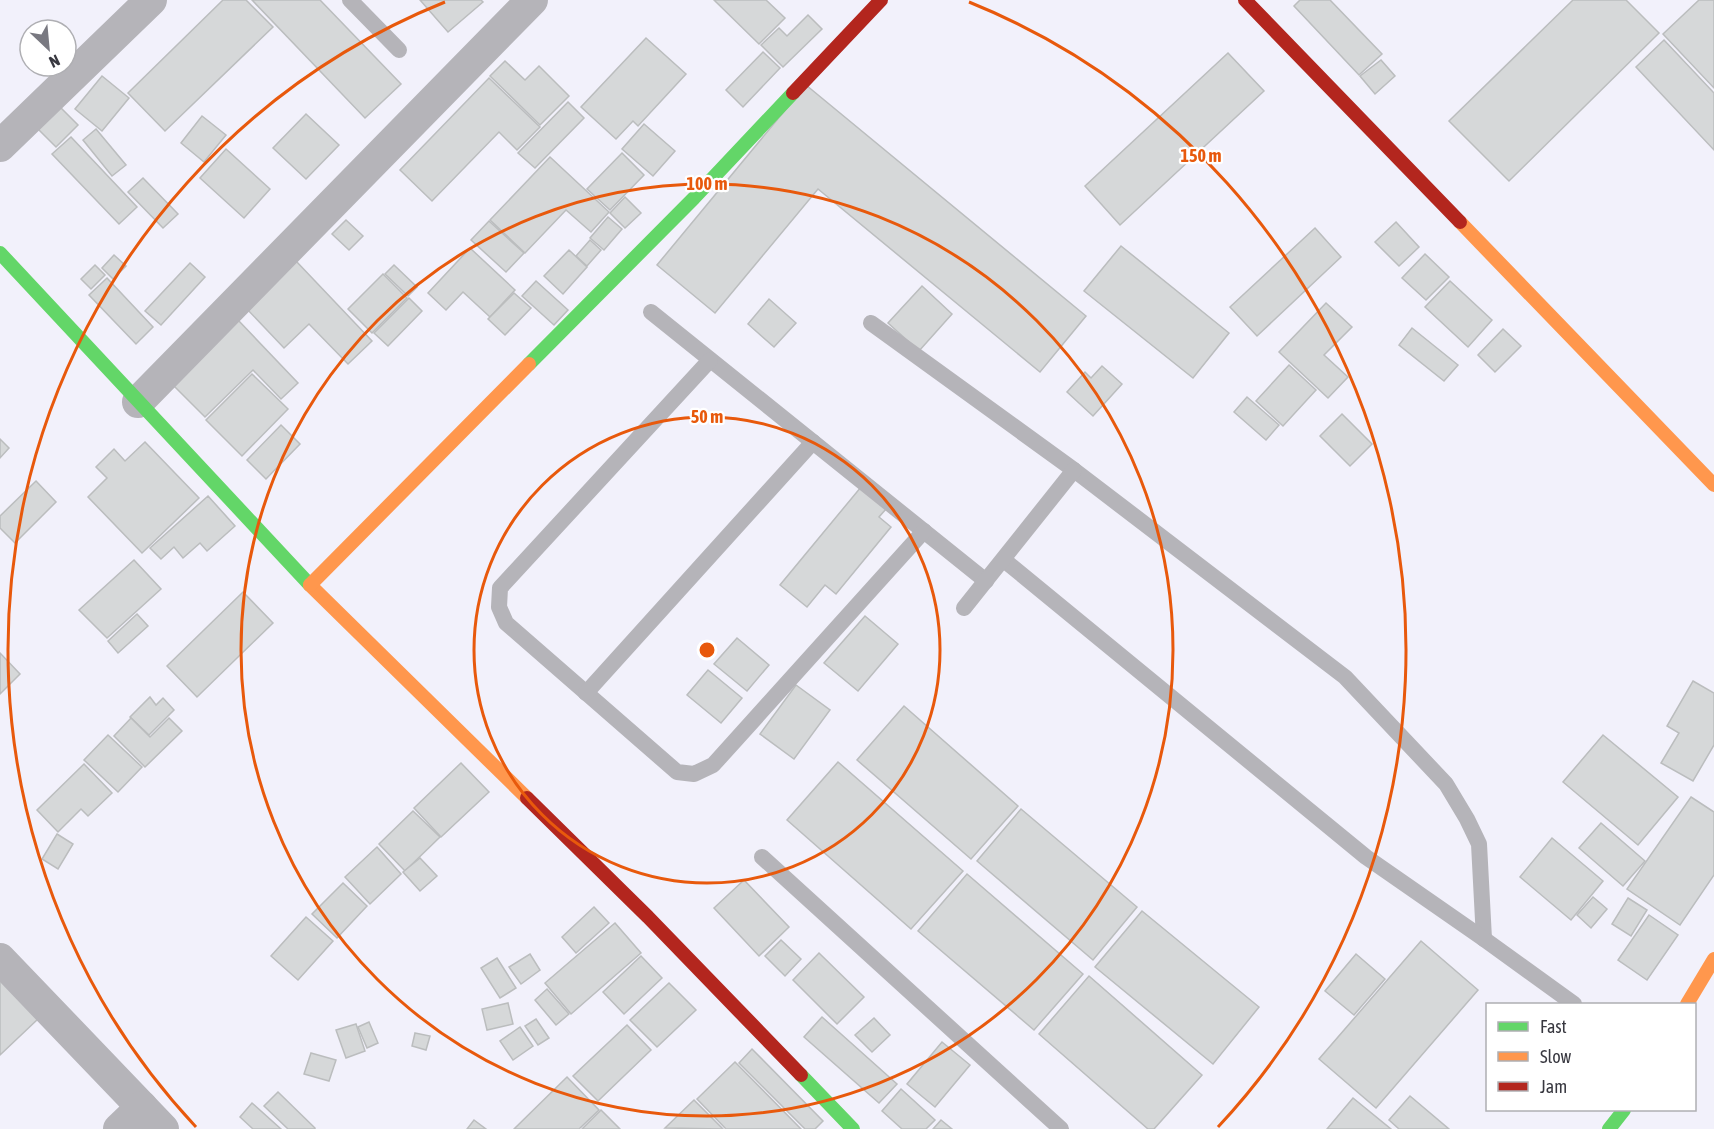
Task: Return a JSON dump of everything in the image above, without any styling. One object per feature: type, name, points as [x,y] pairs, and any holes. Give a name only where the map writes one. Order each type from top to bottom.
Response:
[{"type":"main road","points":[[310,585],[694,198],[881,0]]},
{"type":"main road","points":[[1258,5],[1714,486]]},
{"type":"main road","points":[[0,253],[310,585],[648,917],[853,1129]]},
{"type":"main road","points":[[1688,1003],[1714,958]]},
{"type":"main road","points":[[1610,1129],[1623,1111]]},
{"type":"street","points":[[0,146],[151,0]]},
{"type":"street","points":[[138,402],[532,0]]},
{"type":"street","points":[[0,959],[153,1118],[119,1129]]},
{"type":"lane","points":[[350,0],[399,50]]},
{"type":"lane","points":[[651,312],[986,581]]},
{"type":"lane","points":[[871,323],[1074,470],[1345,677],[1446,784],[1467,819],[1479,844],[1484,939]]},
{"type":"lane","points":[[710,360],[500,588],[499,607],[506,623],[677,772],[694,774],[712,765],[924,531]]},
{"type":"lane","points":[[586,693],[813,442]]},
{"type":"lane","points":[[964,608],[1074,470]]},
{"type":"lane","points":[[1004,560],[1366,857],[1571,1003]]},
{"type":"lane","points":[[762,857],[1061,1129]]},
{"type":"building","points":[[223,0],[246,0],[273,27],[165,131],[128,93]]},
{"type":"building","points":[[252,0],[320,0],[401,84],[365,118]]},
{"type":"building","points":[[420,0],[481,0],[483,2],[448,32]]},
{"type":"building","points":[[714,0],[766,0],[785,18],[759,44]]},
{"type":"building","points":[[1300,0],[1330,0],[1382,54],[1359,75],[1294,6]]},
{"type":"building","points":[[1573,0],[1626,0],[1659,33],[1509,181],[1449,121]]},
{"type":"building","points":[[1699,0],[1714,0],[1714,88],[1663,34]]},
{"type":"building","points":[[808,15],[822,29],[783,67],[761,45],[779,28],[787,36]]},
{"type":"building","points":[[646,38],[686,74],[638,126],[633,121],[616,139],[581,107]]},
{"type":"building","points":[[1664,40],[1714,93],[1714,150],[1636,67]]},
{"type":"building","points":[[763,52],[780,68],[743,107],[726,90]]},
{"type":"building","points":[[1228,53],[1264,91],[1120,225],[1085,186]]},
{"type":"building","points":[[1381,60],[1395,76],[1375,94],[1360,76]]},
{"type":"building","points":[[505,61],[525,80],[539,66],[569,96],[540,125],[490,76]]},
{"type":"building","points":[[102,76],[129,98],[102,131],[75,109]]},
{"type":"building","points":[[489,78],[540,127],[517,150],[499,132],[432,201],[400,170]]},
{"type":"building","points":[[806,85],[1086,316],[1040,372],[818,189],[715,313],[657,265]]},
{"type":"building","points":[[568,102],[584,118],[535,168],[518,153]]},
{"type":"building","points":[[58,105],[78,125],[56,147],[36,127]]},
{"type":"building","points":[[306,114],[339,145],[306,179],[273,148]]},
{"type":"building","points":[[202,116],[226,135],[204,162],[181,143]]},
{"type":"building","points":[[644,124],[675,151],[653,176],[622,149]]},
{"type":"building","points":[[96,129],[126,165],[112,176],[83,140]]},
{"type":"building","points":[[71,137],[137,207],[119,224],[52,154]]},
{"type":"building","points":[[226,149],[270,189],[244,218],[200,178]]},
{"type":"building","points":[[622,153],[644,175],[610,210],[587,189]]},
{"type":"building","points":[[550,157],[609,212],[591,232],[566,210],[525,253],[490,220]]},
{"type":"building","points":[[143,178],[178,214],[163,228],[128,192]]},
{"type":"building","points":[[625,197],[641,213],[625,228],[610,213]]},
{"type":"building","points":[[608,217],[622,229],[604,250],[590,238]]},
{"type":"building","points":[[346,220],[363,236],[349,250],[332,234]]},
{"type":"building","points":[[489,221],[524,253],[506,272],[471,240]]},
{"type":"building","points":[[1396,222],[1419,247],[1399,266],[1375,242]]},
{"type":"building","points":[[1315,228],[1341,257],[1257,336],[1230,307]]},
{"type":"building","points":[[590,240],[601,250],[587,266],[576,256]]},
{"type":"building","points":[[1121,246],[1229,333],[1193,378],[1084,291]]},
{"type":"building","points":[[470,248],[515,290],[490,317],[463,292],[446,310],[428,293]]},
{"type":"building","points":[[569,250],[587,267],[563,294],[544,276]]},
{"type":"building","points":[[1425,254],[1449,277],[1426,300],[1402,278]]},
{"type":"building","points":[[114,255],[126,266],[113,279],[102,268]]},
{"type":"building","points":[[296,261],[372,341],[348,364],[309,324],[284,348],[246,308]]},
{"type":"building","points":[[190,263],[205,277],[161,325],[145,311]]},
{"type":"building","points":[[95,265],[105,275],[91,289],[81,279]]},
{"type":"building","points":[[394,265],[417,287],[408,296],[385,274]]},
{"type":"building","points":[[383,274],[407,298],[372,333],[348,309]]},
{"type":"building","points":[[107,278],[153,327],[136,344],[89,295]]},
{"type":"building","points":[[536,281],[568,310],[554,325],[522,296]]},
{"type":"building","points":[[1450,281],[1492,320],[1468,347],[1425,307]]},
{"type":"building","points":[[922,286],[952,314],[919,351],[888,323]]},
{"type":"building","points":[[514,293],[531,308],[505,335],[488,319]]},
{"type":"building","points":[[409,298],[422,311],[388,346],[374,333]]},
{"type":"building","points":[[769,299],[796,323],[774,347],[748,324]]},
{"type":"building","points":[[1326,303],[1352,327],[1324,355],[1348,377],[1328,398],[1279,352]]},
{"type":"building","points":[[238,320],[298,383],[281,399],[253,370],[205,417],[172,384]]},
{"type":"building","points":[[1412,328],[1458,365],[1444,381],[1399,345]]},
{"type":"building","points":[[1503,329],[1521,346],[1495,372],[1478,355]]},
{"type":"building","points":[[1289,365],[1316,390],[1283,426],[1256,401]]},
{"type":"building","points":[[1102,366],[1122,384],[1093,416],[1067,392],[1085,372],[1091,378]]},
{"type":"building","points":[[252,374],[288,409],[242,456],[206,420]]},
{"type":"building","points":[[1247,397],[1279,425],[1266,440],[1234,412]]},
{"type":"building","points":[[1342,414],[1372,444],[1350,466],[1320,436]]},
{"type":"building","points":[[281,425],[300,444],[266,479],[247,460]]},
{"type":"building","points":[[0,439],[9,448],[0,458]]},
{"type":"building","points":[[145,442],[199,498],[142,553],[88,497],[107,478],[96,467],[114,449],[125,461]]},
{"type":"building","points":[[36,481],[56,502],[15,543],[0,528],[0,516]]},
{"type":"building","points":[[861,487],[886,509],[879,517],[891,527],[836,594],[825,585],[807,607],[780,585]]},
{"type":"building","points":[[208,496],[235,526],[207,551],[200,543],[183,558],[174,547],[161,559],[150,548]]},
{"type":"building","points":[[134,560],[161,589],[107,638],[79,610]]},
{"type":"building","points":[[243,592],[273,623],[197,697],[167,666]]},
{"type":"building","points":[[137,614],[148,626],[118,653],[108,641]]},
{"type":"building","points":[[865,616],[898,644],[858,691],[824,663]]},
{"type":"building","points":[[737,638],[769,665],[747,691],[714,664]]},
{"type":"building","points":[[0,653],[20,674],[0,694]]},
{"type":"building","points":[[708,670],[742,698],[721,723],[687,695]]},
{"type":"building","points":[[1693,681],[1714,693],[1714,745],[1693,781],[1661,763],[1679,733],[1667,726]]},
{"type":"building","points":[[796,685],[830,710],[794,759],[760,734]]},
{"type":"building","points":[[150,697],[156,705],[163,698],[174,710],[149,735],[130,717]]},
{"type":"building","points":[[904,706],[1018,806],[971,859],[857,760]]},
{"type":"building","points":[[131,718],[150,737],[169,718],[182,731],[145,767],[114,736]]},
{"type":"building","points":[[108,735],[142,767],[118,792],[84,760]]},
{"type":"building","points":[[1603,735],[1678,797],[1638,845],[1563,782]]},
{"type":"building","points":[[838,762],[963,871],[911,929],[787,820]]},
{"type":"building","points":[[461,763],[489,792],[441,837],[414,808]]},
{"type":"building","points":[[84,764],[112,793],[88,816],[81,809],[58,832],[37,810]]},
{"type":"building","points":[[1691,797],[1714,812],[1714,875],[1680,925],[1627,889]]},
{"type":"building","points":[[1021,809],[1137,907],[1093,960],[977,861]]},
{"type":"building","points":[[413,811],[440,837],[405,871],[379,844]]},
{"type":"building","points":[[1601,823],[1645,861],[1623,886],[1579,848]]},
{"type":"building","points":[[57,834],[73,844],[58,869],[42,859]]},
{"type":"building","points":[[1552,838],[1603,881],[1571,920],[1520,877]]},
{"type":"building","points":[[377,847],[401,874],[370,904],[345,877]]},
{"type":"building","points":[[420,858],[437,876],[420,891],[403,872]]},
{"type":"building","points":[[967,874],[1083,974],[1034,1030],[918,931]]},
{"type":"building","points":[[744,880],[789,927],[759,956],[714,908]]},
{"type":"building","points":[[343,883],[367,906],[337,938],[312,914]]},
{"type":"building","points":[[1593,897],[1607,909],[1591,928],[1577,915]]},
{"type":"building","points":[[1628,898],[1647,910],[1631,936],[1612,924]]},
{"type":"building","points":[[594,907],[609,923],[576,953],[562,937]]},
{"type":"building","points":[[1142,911],[1259,1007],[1213,1064],[1095,967]]},
{"type":"building","points":[[1649,915],[1678,935],[1647,980],[1618,960]]},
{"type":"building","points":[[306,917],[333,941],[298,980],[271,956]]},
{"type":"building","points":[[615,923],[641,953],[571,1014],[545,983]]},
{"type":"building","points":[[781,940],[801,959],[785,976],[765,956]]},
{"type":"building","points":[[1421,941],[1478,990],[1376,1108],[1319,1059]]},
{"type":"building","points":[[819,953],[864,997],[837,1024],[793,980]]},
{"type":"building","points":[[530,954],[540,970],[521,984],[509,967]]},
{"type":"building","points":[[1356,954],[1385,979],[1354,1015],[1325,991]]},
{"type":"building","points":[[641,956],[662,978],[624,1014],[603,992]]},
{"type":"building","points":[[497,958],[516,988],[500,998],[481,968]]},
{"type":"building","points":[[1089,976],[1202,1075],[1154,1129],[1148,1129],[1039,1034]]},
{"type":"building","points":[[0,979],[38,1019],[0,1055]]},
{"type":"building","points":[[669,983],[696,1010],[657,1047],[630,1020]]},
{"type":"building","points":[[547,989],[569,1014],[556,1025],[535,1000]]},
{"type":"building","points":[[508,1003],[513,1024],[487,1030],[482,1009]]},
{"type":"building","points":[[822,1017],[897,1084],[879,1103],[804,1037]]},
{"type":"building","points":[[874,1018],[890,1035],[872,1052],[855,1035]]},
{"type":"building","points":[[536,1019],[549,1038],[538,1045],[525,1026]]},
{"type":"building","points":[[369,1022],[378,1043],[367,1048],[358,1027]]},
{"type":"building","points":[[356,1024],[365,1051],[346,1058],[336,1030]]},
{"type":"building","points":[[627,1025],[651,1050],[598,1101],[573,1076]]},
{"type":"building","points":[[520,1027],[533,1046],[513,1060],[500,1041]]},
{"type":"building","points":[[415,1033],[430,1036],[426,1050],[412,1046]]},
{"type":"building","points":[[942,1042],[970,1065],[935,1107],[907,1084]]},
{"type":"building","points":[[752,1049],[823,1121],[815,1129],[805,1129],[739,1063]]},
{"type":"building","points":[[311,1053],[336,1060],[329,1081],[304,1074]]},
{"type":"building","points":[[735,1062],[801,1129],[726,1129],[697,1099]]},
{"type":"building","points":[[567,1077],[599,1110],[579,1129],[514,1129]]},
{"type":"building","points":[[901,1089],[935,1120],[926,1129],[902,1129],[882,1111]]},
{"type":"building","points":[[278,1092],[315,1129],[288,1129],[264,1106]]},
{"type":"building","points":[[1410,1096],[1449,1129],[1399,1129],[1389,1120]]},
{"type":"building","points":[[1353,1098],[1391,1129],[1327,1129]]},
{"type":"building","points":[[694,1100],[723,1129],[665,1128]]},
{"type":"building","points":[[252,1103],[281,1129],[253,1129],[240,1117]]},
{"type":"building","points":[[601,1110],[620,1129],[582,1129]]},
{"type":"building","points":[[474,1120],[486,1129],[467,1129]]},
{"type":"building","points":[[941,1120],[952,1129],[933,1129]]},
{"type":"traffic: fast","points":[[529,364],[694,198],[793,93]]},
{"type":"traffic: fast","points":[[0,253],[310,585]]},
{"type":"traffic: fast","points":[[801,1075],[853,1129]]},
{"type":"traffic: fast","points":[[1609,1129],[1623,1111]]},
{"type":"traffic: slow","points":[[1460,222],[1714,485]]},
{"type":"traffic: slow","points":[[310,585],[529,364]]},
{"type":"traffic: slow","points":[[310,585],[527,798]]},
{"type":"traffic: slow","points":[[1688,1003],[1714,959]]},
{"type":"traffic: jam","points":[[793,93],[881,0]]},
{"type":"traffic: jam","points":[[1245,0],[1460,222]]},
{"type":"traffic: jam","points":[[527,798],[648,917],[801,1075]]}]
